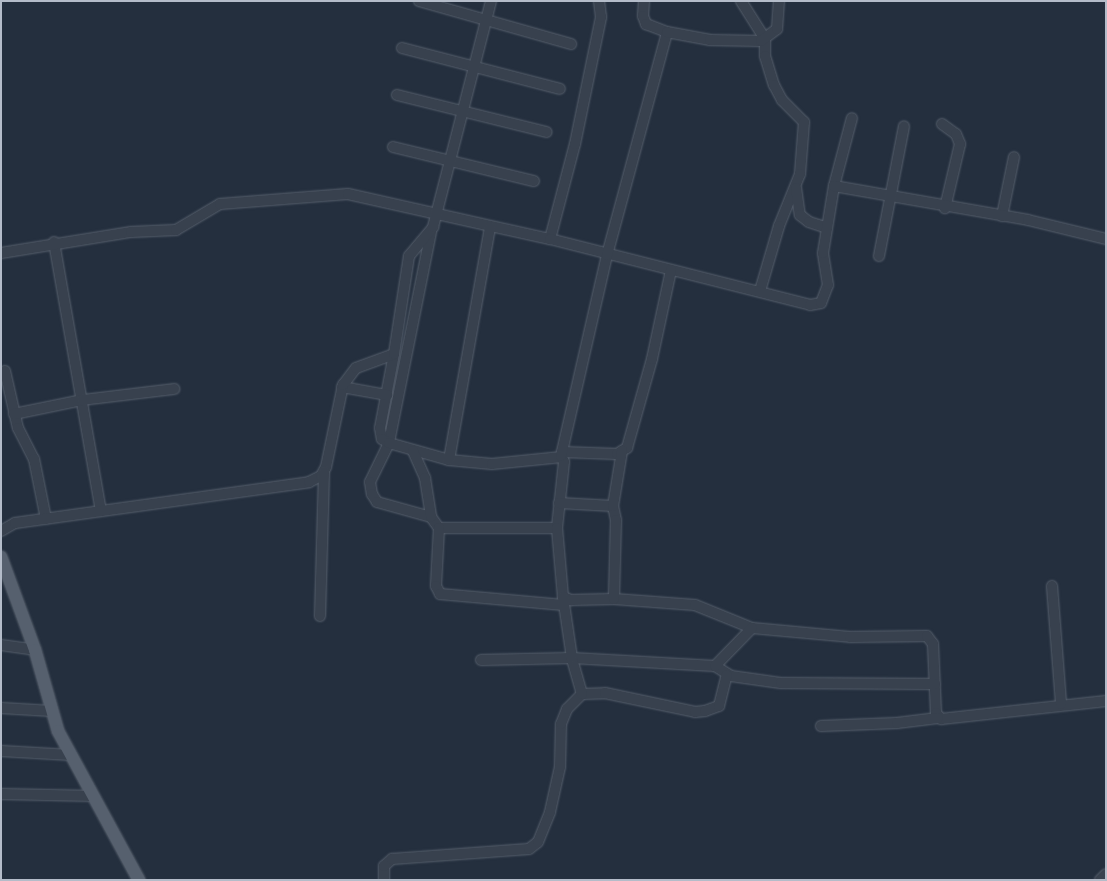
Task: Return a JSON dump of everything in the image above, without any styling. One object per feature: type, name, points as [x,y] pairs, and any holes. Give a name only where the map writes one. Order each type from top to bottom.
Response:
[{"type":"main road","points":[[1,557],[35,650],[58,731],[139,880]]},
{"type":"street","points":[[419,1],[571,44]]},
{"type":"street","points":[[431,517],[374,499],[370,482],[389,443],[431,230],[491,1]]},
{"type":"street","points":[[550,239],[575,144],[602,17],[599,1]]},
{"type":"street","points":[[644,1],[646,24],[667,32],[750,43],[765,39],[777,29],[779,1]]},
{"type":"street","points":[[741,1],[765,39],[765,56],[774,85],[782,100],[804,122],[803,159],[796,185],[779,226],[760,291]]},
{"type":"street","points":[[582,694],[572,658],[557,528],[564,462],[561,454],[607,255],[667,32]]},
{"type":"street","points":[[402,48],[560,89]]},
{"type":"street","points":[[397,95],[546,132]]},
{"type":"street","points":[[1,254],[54,242],[131,232],[176,230],[220,204],[328,193],[364,195],[435,215],[550,239],[607,255],[760,291],[810,306],[821,303],[828,285],[823,253],[834,186],[852,118]]},
{"type":"street","points":[[942,124],[956,134],[960,144],[945,208]]},
{"type":"street","points":[[879,256],[904,126]]},
{"type":"street","points":[[393,147],[534,181]]},
{"type":"street","points":[[1002,216],[1014,157]]},
{"type":"street","points":[[796,185],[800,215],[809,222],[827,228]]},
{"type":"street","points":[[834,186],[945,208],[1002,216],[1106,238]]},
{"type":"street","points":[[449,460],[490,226]]},
{"type":"street","points":[[431,230],[409,256],[380,434],[389,443],[413,452],[449,460],[492,464],[561,454],[617,454],[622,451]]},
{"type":"street","points":[[54,242],[101,511]]},
{"type":"street","points":[[614,598],[616,520],[613,506],[622,451],[632,432],[671,270]]},
{"type":"street","points":[[320,616],[324,471],[342,387],[356,368],[394,354]]},
{"type":"street","points":[[5,371],[14,414],[34,459],[46,519]]},
{"type":"street","points":[[342,387],[387,395]]},
{"type":"street","points":[[14,414],[82,400],[174,389]]},
{"type":"street","points":[[413,452],[425,478],[431,517],[439,528],[436,586],[440,594],[564,601],[614,598],[696,605],[752,628],[850,637],[923,635],[933,644],[934,684],[938,718]]},
{"type":"street","points":[[1,531],[15,523],[309,482],[324,471]]},
{"type":"street","points":[[559,503],[613,506]]},
{"type":"street","points":[[439,528],[557,528]]},
{"type":"street","points":[[1052,586],[1061,704]]},
{"type":"street","points":[[715,666],[752,628]]},
{"type":"street","points":[[1,645],[35,650]]},
{"type":"street","points":[[481,660],[572,658],[715,666],[727,675],[781,682],[934,684]]},
{"type":"street","points":[[384,880],[384,866],[392,859],[529,849],[538,842],[550,812],[560,767],[561,724],[567,709],[582,694],[606,693],[695,712],[705,711],[720,704],[727,675]]},
{"type":"street","points":[[821,726],[897,723],[1061,704],[1106,701]]},
{"type":"street","points":[[1,708],[52,711]]},
{"type":"street","points":[[1,751],[72,755]]},
{"type":"street","points":[[1,794],[94,796]]},
{"type":"street","points":[[1100,880],[1106,874]]}]
